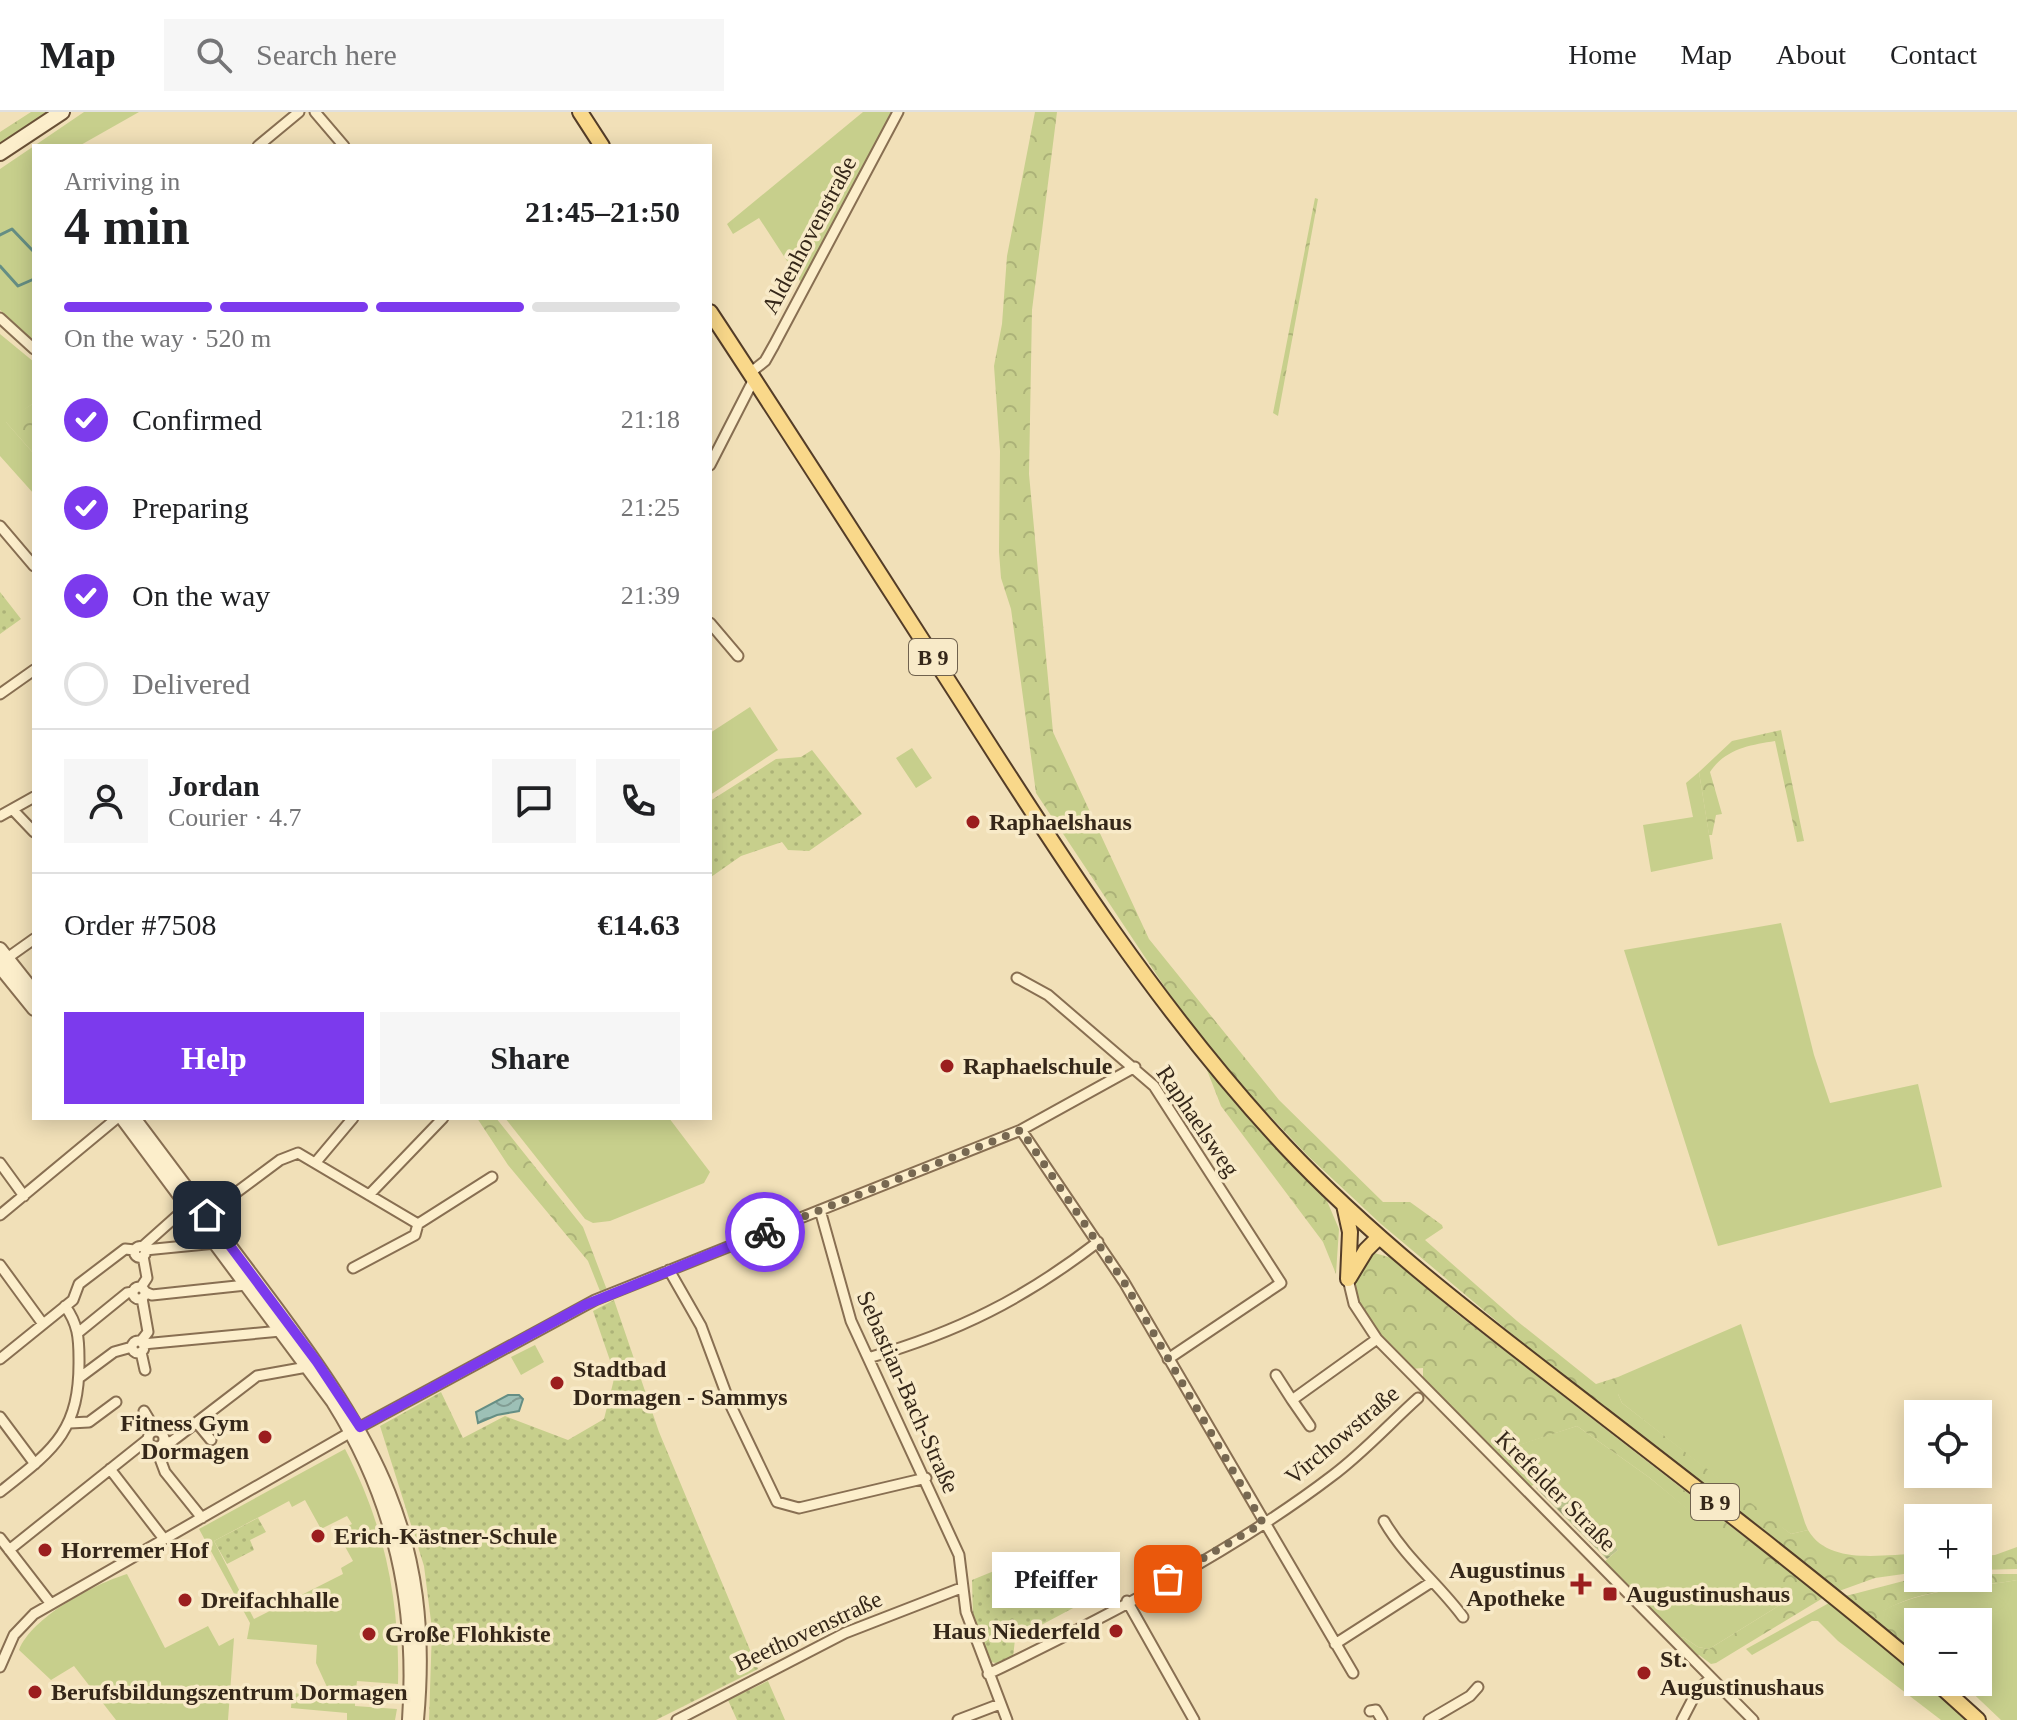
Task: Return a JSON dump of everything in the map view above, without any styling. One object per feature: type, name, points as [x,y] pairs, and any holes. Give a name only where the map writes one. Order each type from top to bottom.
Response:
[{"type":"main road","points":[[0,153],[62,112]]},
{"type":"main road","points":[[580,112],[601,144]]},
{"type":"main road","name":"B 9","points":[[712,315],[992,751],[1141,972],[1220,1073],[1344,1205],[1375,1233],[1508,1343],[1794,1564],[1904,1654]]},
{"type":"main road","points":[[1344,1205],[1350,1251],[1346,1264],[1348,1279]]},
{"type":"main road","points":[[1350,1251],[1375,1233]]},
{"type":"main road","points":[[1348,1279],[1375,1233]]},
{"type":"main road","points":[[1951,1696],[1978,1720]]},
{"type":"street","points":[[260,144],[299,112]]},
{"type":"street","points":[[315,112],[342,144]]},
{"type":"street","name":"Aldenhovenstraße","points":[[712,461],[752,376],[774,345],[898,112]]},
{"type":"street","points":[[0,318],[32,347]]},
{"type":"street","points":[[0,526],[32,564]]},
{"type":"street","points":[[712,625],[738,656]]},
{"type":"street","points":[[0,694],[32,671]]},
{"type":"street","points":[[0,816],[32,798]]},
{"type":"street","points":[[14,811],[32,830]]},
{"type":"street","points":[[2,959],[32,940]]},
{"type":"street","points":[[2,959],[32,990]]},
{"type":"street","points":[[2,959],[32,1006]]},
{"type":"street","name":"Raphaelsweg","points":[[1017,978],[1048,995],[1154,1086],[1281,1283],[1168,1359]]},
{"type":"street","points":[[0,1665],[7,1646],[28,1619],[51,1604],[356,1430],[585,1305],[1021,1130],[1135,1067]]},
{"type":"street","points":[[0,1215],[118,1120]]},
{"type":"street","points":[[122,1120],[188,1206],[203,1218],[216,1243],[246,1285],[356,1430],[386,1510],[405,1580],[411,1640],[409,1720]]},
{"type":"street","points":[[135,1120],[203,1218],[317,1362],[388,1488],[412,1567],[420,1639],[417,1720]]},
{"type":"street","points":[[316,1162],[351,1120]]},
{"type":"street","points":[[369,1195],[441,1120]]},
{"type":"street","points":[[1021,1130],[1098,1242],[1353,1673]]},
{"type":"street","points":[[203,1218],[280,1160],[298,1153],[418,1224]]},
{"type":"street","points":[[0,1163],[24,1196]]},
{"type":"street","points":[[353,1268],[415,1235],[418,1224],[492,1177]]},
{"type":"street","points":[[141,1251],[188,1206]]},
{"type":"street","name":"Sebastian-Bach-Straße","points":[[820,1210],[839,1289],[959,1555],[961,1588],[988,1674],[1007,1720]]},
{"type":"street","points":[[868,1358],[967,1326],[1027,1293],[1098,1242]]},
{"type":"street","points":[[0,1359],[73,1300],[79,1284],[125,1249],[141,1251],[216,1243]]},
{"type":"street","points":[[79,1332],[140,1292],[147,1278],[141,1251]]},
{"type":"street","points":[[0,1265],[43,1324]]},
{"type":"street","points":[[669,1270],[701,1326],[730,1404],[777,1502],[799,1508],[926,1478]]},
{"type":"street","name":"Krefelder Straße","points":[[1348,1279],[1354,1304],[1377,1339],[1753,1720]]},
{"type":"street","points":[[140,1292],[152,1295],[246,1285]]},
{"type":"street","points":[[140,1292],[148,1332],[139,1346],[145,1370]]},
{"type":"street","points":[[0,1492],[51,1452],[70,1423],[79,1378],[79,1332],[65,1306]]},
{"type":"street","points":[[79,1378],[114,1352],[139,1346],[281,1331]]},
{"type":"street","points":[[1292,1400],[1377,1339]]},
{"type":"street","points":[[148,1439],[160,1444],[171,1442],[257,1376],[307,1367]]},
{"type":"street","points":[[1276,1375],[1310,1426]]},
{"type":"street","name":"Virchowstraße","points":[[988,1674],[1127,1601],[1263,1523],[1332,1476],[1418,1398]]},
{"type":"street","points":[[70,1423],[89,1422],[116,1402]]},
{"type":"street","points":[[144,1411],[156,1431],[162,1434],[160,1444],[165,1472],[202,1518]]},
{"type":"street","points":[[0,1417],[35,1464]]},
{"type":"street","points":[[197,1423],[211,1440]]},
{"type":"street","points":[[9,1550],[156,1431]]},
{"type":"street","points":[[110,1469],[164,1539]]},
{"type":"street","points":[[1384,1521],[1408,1559],[1447,1596],[1463,1617]]},
{"type":"street","points":[[0,1538],[51,1604]]},
{"type":"street","points":[[1335,1644],[1430,1583]]},
{"type":"street","name":"Beethovenstraße","points":[[677,1720],[834,1638],[961,1588]]},
{"type":"street","points":[[1127,1601],[1194,1720]]},
{"type":"street","points":[[1682,1720],[1696,1693],[1710,1678]]},
{"type":"street","points":[[1429,1720],[1470,1696],[1478,1687]]},
{"type":"street","points":[[958,1720],[1000,1704]]},
{"type":"street","points":[[1370,1711],[1376,1710],[1382,1720]]},
{"type":"green space","points":[[31,112],[53,112],[0,144],[0,132]]},
{"type":"green space","points":[[84,112],[139,112],[83,144],[37,144]]},
{"type":"green space","points":[[863,112],[893,112],[802,284],[759,218],[733,234],[727,224]]},
{"type":"green space","points":[[1035,112],[1057,112],[1032,310],[1029,474],[1053,732],[1149,939],[1279,1100],[1383,1202],[1410,1202],[1442,1225],[1443,1228],[1425,1240],[1517,1321],[1596,1384],[1618,1377],[1618,1394],[1622,1403],[1791,1534],[1808,1530],[1829,1549],[1858,1556],[1904,1555],[1904,1574],[1875,1578],[1839,1591],[1549,1365],[1381,1224],[1307,1155],[1232,1076],[1190,1025],[1036,793],[1011,609],[1001,578],[999,552],[1000,451],[994,366],[1002,324],[1007,256]]},
{"type":"green space","points":[[32,147],[32,340],[0,310],[0,169]]},
{"type":"green space","points":[[1315,198],[1318,199],[1278,416],[1273,413]]},
{"type":"green space","points":[[0,334],[32,360],[32,404],[6,422],[32,452],[32,492],[0,456]]},
{"type":"green space","points":[[32,404],[32,452],[5,421]]},
{"type":"green space","points":[[0,592],[21,619],[0,634]]},
{"type":"green space","points":[[750,707],[778,750],[712,794],[712,732]]},
{"type":"green space","points":[[1781,730],[1804,841],[1797,842],[1775,741],[1731,753],[1710,772],[1722,814],[1716,815],[1712,835],[1709,835],[1699,772],[1732,741]]},
{"type":"green space","points":[[912,748],[932,778],[916,788],[896,758]]},
{"type":"green space","points":[[812,750],[862,814],[809,851],[788,850],[782,842],[741,856],[712,876],[712,800],[776,759],[801,757]]},
{"type":"green space","points":[[1699,772],[1713,859],[1651,872],[1643,825],[1693,817],[1686,783]]},
{"type":"green space","points":[[1781,923],[1814,1055],[1830,1103],[1918,1084],[1942,1187],[1718,1246],[1624,950]]},
{"type":"green space","points":[[1205,1065],[1235,1103],[1327,1201],[1339,1229],[1336,1274],[1323,1242],[1221,1106]]},
{"type":"green space","points":[[478,1120],[498,1120],[583,1227],[607,1290],[600,1291],[588,1261],[508,1165]]},
{"type":"green space","points":[[507,1120],[671,1120],[710,1172],[704,1183],[610,1221],[593,1223],[585,1219]]},
{"type":"green space","points":[[1371,1252],[1392,1258],[1456,1313],[1823,1598],[1716,1663],[1711,1664],[1699,1655],[1695,1658],[1677,1640],[1683,1637],[1698,1647],[1709,1649],[1780,1605],[1788,1594],[1650,1478],[1577,1426],[1495,1453],[1423,1380],[1423,1368],[1411,1369],[1384,1342],[1360,1309],[1354,1286]]},
{"type":"green space","points":[[614,1300],[659,1432],[758,1669],[656,1720],[429,1720],[432,1629],[424,1566],[380,1426],[441,1392],[463,1438],[505,1416],[568,1440],[604,1419],[615,1375],[593,1311]]},
{"type":"green space","points":[[1741,1324],[1808,1530],[1791,1534],[1770,1519],[1622,1403],[1618,1394],[1618,1377]]},
{"type":"green space","points":[[535,1345],[544,1362],[521,1375],[511,1357]]},
{"type":"green space","points":[[1577,1426],[1650,1478],[1778,1583],[1788,1594],[1780,1605],[1709,1649],[1698,1647],[1683,1637],[1677,1640],[1604,1562],[1618,1550],[1551,1475],[1528,1488],[1490,1454]]},
{"type":"green space","points":[[345,1449],[370,1505],[387,1563],[396,1622],[398,1684],[357,1681],[356,1689],[327,1687],[316,1663],[317,1645],[247,1639],[250,1623],[199,1529]],"holes":[[[305,1500],[321,1529],[347,1516],[352,1524],[337,1532],[353,1561],[341,1568],[343,1574],[254,1619],[214,1541],[289,1501],[292,1507]]]},
{"type":"green space","points":[[1551,1476],[1618,1550],[1607,1559],[1536,1488]]},
{"type":"green space","points":[[258,1518],[266,1532],[250,1540],[254,1550],[227,1564],[214,1541]]},
{"type":"green space","points":[[2017,1547],[2017,1569],[1992,1570],[1992,1555]]},
{"type":"green space","points":[[994,1571],[1011,1587],[1031,1577],[1043,1598],[1088,1576],[1105,1591],[1015,1639],[1013,1658],[999,1664],[988,1661],[973,1618],[972,1580]]},
{"type":"green space","points":[[127,1574],[165,1648],[208,1626],[219,1646],[234,1638],[228,1720],[116,1720],[74,1666],[51,1680],[19,1650],[26,1638],[50,1614],[98,1585]]},
{"type":"green space","points":[[1992,1574],[2017,1574],[2017,1580],[1992,1584]]},
{"type":"green space","points":[[2017,1580],[2017,1720],[2001,1720],[1976,1696],[1992,1696],[1992,1608],[1904,1608],[1904,1631],[1882,1611],[1940,1592],[1992,1592],[1992,1584]]},
{"type":"green space","points":[[1904,1581],[1904,1592],[1937,1592],[1898,1603],[1883,1611],[1904,1631],[1904,1644],[1846,1596]]},
{"type":"green space","points":[[1829,1603],[1904,1665],[1904,1692],[1838,1641],[1818,1621],[1812,1621],[1752,1655],[1746,1649]]},
{"type":"green space","points":[[768,1681],[785,1720],[737,1720],[728,1700]]},
{"type":"green space","points":[[292,1693],[355,1699],[355,1706],[397,1709],[395,1720],[347,1720],[347,1713],[291,1708]]},
{"type":"green space","points":[[1910,1696],[1940,1696],[1967,1720],[1941,1720]]},
{"type":"water","points":[[508,1395],[519,1395],[523,1399],[519,1411],[478,1423],[476,1412]]},
{"type":"waterway","points":[[0,235],[12,229],[32,250]]},
{"type":"waterway","points":[[0,266],[18,286],[32,280]]},
{"type":"way so far","points":[[765,1232],[1021,1130],[1124,1282],[1263,1523],[1168,1579]]},
{"type":"place","name":"Raphaelshaus","points":[[973,822]]},
{"type":"place","name":"Raphaelschule","points":[[947,1066]]},
{"type":"place","name":"Stadtbad Dormagen - Sammys","points":[[557,1383]]},
{"type":"place","name":"Fitness Gym Dormagen","points":[[265,1437]]},
{"type":"place","name":"Erich-Kästner-Schule","points":[[318,1536]]},
{"type":"place","name":"Horremer Hof","points":[[45,1550]]},
{"type":"place","name":"Pfeiffer","points":[[1168,1579]]},
{"type":"place","name":"Augustinus Apotheke","points":[[1581,1584]]},
{"type":"place","name":"Augustinushaus","points":[[1610,1594]]},
{"type":"place","name":"Dreifachhalle","points":[[185,1600]]},
{"type":"place","name":"Haus Niederfeld","points":[[1116,1631]]},
{"type":"place","name":"Große Flohkiste","points":[[369,1634]]},
{"type":"place","name":"St. Augustinushaus","points":[[1644,1673]]},
{"type":"place","name":"Berufsbildungszentrum Dormagen","points":[[35,1692]]},
{"type":"route","points":[[207,1215],[317,1362],[360,1427],[585,1305],[765,1232]]}]
